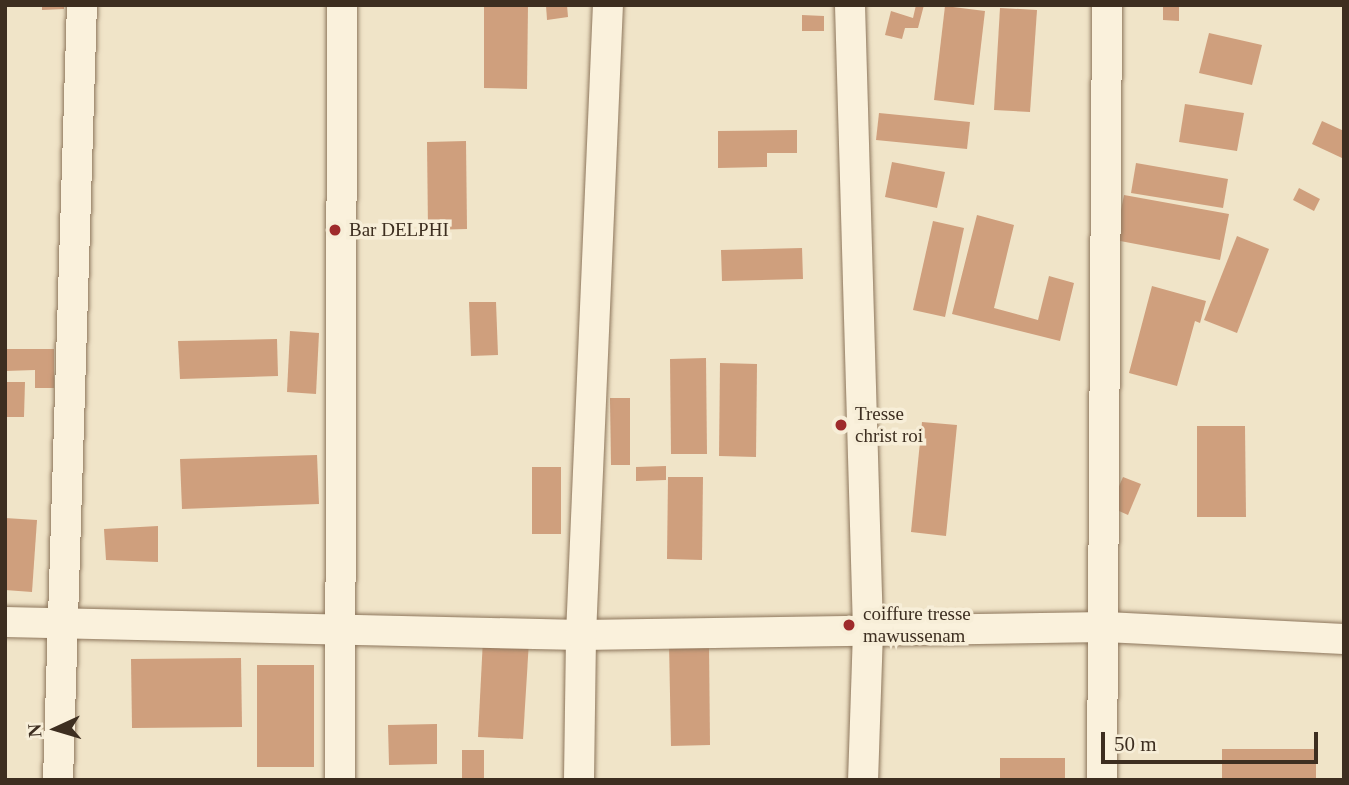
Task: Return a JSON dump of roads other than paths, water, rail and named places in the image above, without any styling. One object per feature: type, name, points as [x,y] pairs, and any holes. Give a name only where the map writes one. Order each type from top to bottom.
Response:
[{"type":"street","points":[[58,780],[60,624],[82,5]]},
{"type":"street","points":[[340,780],[342,5]]},
{"type":"street","points":[[579,780],[581,635],[608,5]]},
{"type":"street","points":[[850,5],[868,631],[863,780]]},
{"type":"street","points":[[1102,780],[1106,627],[1107,5]]},
{"type":"street","points":[[5,622],[581,635],[1106,627],[1344,639]]},
{"type":"place","name":"Bar DELPHI","points":[[335,230]]},
{"type":"place","name":"Tresse christ roi","points":[[841,425]]},
{"type":"place","name":"coiffure tresse mawussenam","points":[[849,625]]}]
